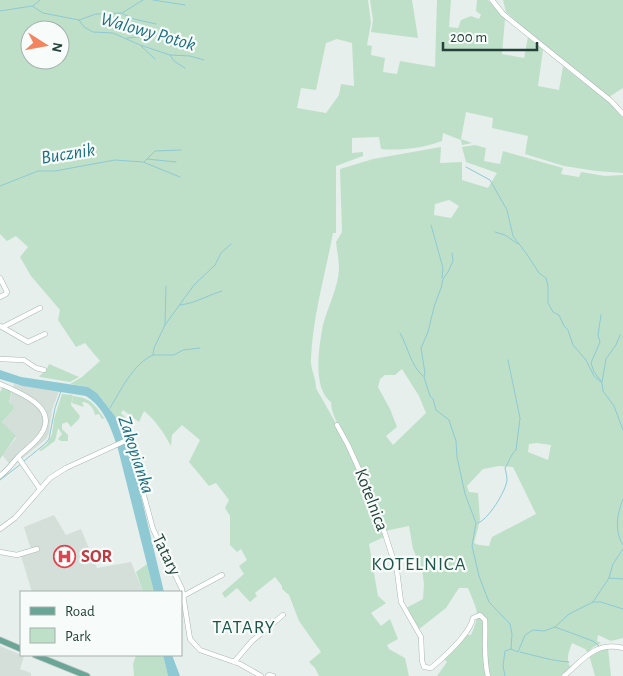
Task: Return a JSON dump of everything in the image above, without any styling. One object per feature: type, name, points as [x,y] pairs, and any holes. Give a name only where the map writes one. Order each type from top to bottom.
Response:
[{"type":"main road","points":[[0,640],[20,649]]},
{"type":"main road","points":[[38,656],[81,675]]},
{"type":"street","points":[[492,0],[503,14],[611,101],[623,114]]},
{"type":"street","points":[[0,278],[7,292],[0,297]]},
{"type":"street","points":[[2,327],[40,308]]},
{"type":"street","points":[[2,327],[28,342],[45,334]]},
{"type":"street","points":[[0,359],[24,360],[36,368],[44,370]]},
{"type":"street","points":[[0,384],[30,398],[43,411],[46,420],[44,429],[38,438],[13,466],[0,476]]},
{"type":"street","name":"Kotelnica","points":[[337,425],[348,445],[376,509],[397,571],[401,602],[421,637],[424,666],[431,668],[446,656],[462,636],[470,630],[473,618],[482,616],[485,620],[484,656],[488,676]]},
{"type":"street","name":"Tatary","points":[[0,529],[15,518],[50,478],[66,468],[125,440],[129,441],[134,452],[142,492],[153,529],[176,575],[181,591]]},
{"type":"street","points":[[19,459],[40,489]]},
{"type":"street","points":[[0,552],[17,555],[37,549]]},
{"type":"street","points":[[183,596],[222,574]]},
{"type":"street","name":"Tatary","points":[[182,593],[189,636],[192,643],[200,650],[234,662],[257,675]]},
{"type":"street","points":[[234,662],[252,641],[282,615]]},
{"type":"street","points":[[564,676],[594,650],[610,646],[623,648]]},
{"type":"street","points":[[268,676],[273,676]]},
{"type":"shaded area","points":[[14,384],[59,391],[52,410],[49,433],[46,439],[12,467],[2,455],[16,438],[2,422],[14,409],[9,404]]},
{"type":"shaded area","points":[[54,515],[66,535],[81,529],[97,568],[131,562],[143,591],[32,591],[21,556],[32,553],[24,527]]},
{"type":"shaded area","points":[[0,646],[20,656],[24,656],[20,669],[31,673],[31,676],[0,676]]},
{"type":"green space","points":[[0,0],[368,0],[371,23],[367,45],[372,46],[371,55],[385,58],[383,72],[397,74],[400,61],[435,67],[437,0],[451,0],[449,27],[458,28],[461,20],[471,16],[479,19],[481,15],[476,11],[477,0],[488,0],[505,19],[502,54],[524,58],[528,37],[543,50],[538,86],[559,90],[563,66],[623,115],[623,173],[564,166],[525,154],[528,136],[492,128],[493,118],[466,112],[461,139],[472,143],[462,145],[461,140],[443,133],[442,141],[412,148],[388,150],[381,149],[379,137],[352,138],[352,153],[363,152],[363,156],[336,166],[336,233],[333,233],[317,311],[312,342],[311,366],[316,388],[353,458],[357,475],[370,497],[384,537],[369,544],[378,596],[386,603],[371,613],[381,626],[390,619],[398,639],[387,645],[389,649],[405,658],[409,676],[319,676],[309,662],[321,652],[299,621],[289,595],[282,589],[282,586],[275,577],[255,593],[257,596],[250,602],[237,588],[225,598],[222,593],[244,574],[239,566],[247,560],[241,549],[237,552],[230,545],[230,516],[225,508],[229,500],[216,483],[209,486],[189,462],[200,440],[182,425],[172,435],[171,446],[166,436],[144,411],[139,422],[123,410],[121,413],[126,418],[123,422],[120,418],[118,420],[97,393],[88,387],[70,384],[82,377],[100,361],[85,343],[76,347],[58,320],[60,310],[31,276],[20,257],[28,247],[16,236],[7,241],[0,234]],"holes":[[[337,39],[352,43],[354,86],[341,84],[339,95],[326,113],[297,108],[301,88],[316,90],[326,43]]]},
{"type":"green space","points":[[370,0],[412,0],[418,38],[371,32],[373,20]]},
{"type":"green space","points":[[503,0],[623,0],[623,88],[609,97],[551,52],[506,12]]},
{"type":"green space","points":[[475,145],[486,148],[484,161],[500,164],[503,151],[563,168],[561,174],[579,177],[581,172],[605,176],[623,175],[623,638],[611,641],[598,635],[597,641],[601,643],[592,648],[588,653],[585,649],[572,643],[568,659],[571,668],[562,676],[437,676],[447,662],[444,659],[467,635],[471,635],[477,616],[474,602],[468,588],[459,588],[446,608],[418,630],[406,608],[423,599],[424,584],[422,569],[413,549],[409,526],[385,531],[369,487],[335,418],[331,402],[325,396],[319,377],[318,366],[323,325],[335,290],[339,269],[336,242],[342,232],[340,169],[373,159],[441,147],[440,163],[462,162],[462,180],[488,188],[497,173],[466,162],[462,147]],"holes":[[[449,200],[459,206],[451,218],[434,215],[435,204]],[[402,369],[419,396],[426,413],[393,445],[386,436],[397,427],[378,387],[380,379],[385,375],[395,375]],[[529,444],[551,445],[548,460],[528,452]],[[499,466],[513,467],[536,514],[492,537],[489,546],[474,543],[480,520],[478,493],[469,492],[467,486],[483,469]]]},
{"type":"green space","points":[[49,364],[79,377],[70,382],[40,377],[46,371]]},
{"type":"green space","points":[[3,387],[12,390],[9,403],[13,405],[14,409],[2,422],[16,436],[0,459],[0,392]]},
{"type":"green space","points":[[62,394],[73,395],[71,405],[80,416],[79,419],[71,427],[67,422],[62,424],[62,429],[68,435],[68,441],[58,439],[62,434],[58,428],[55,441],[41,451],[39,450],[47,444],[52,434],[54,419]]},
{"type":"green space","points":[[73,396],[92,402],[104,418],[102,419],[99,414],[95,415],[87,403],[82,402],[84,407],[72,403]]},
{"type":"green space","points":[[147,564],[154,591],[143,591],[136,572]]},
{"type":"green space","points":[[608,648],[611,676],[595,676],[589,655]]},
{"type":"green space","points":[[136,656],[163,656],[168,676],[134,676],[133,664]]},
{"type":"water","points":[[0,370],[21,377],[88,387],[97,393],[118,420],[135,471],[164,591],[154,591],[118,449],[110,427],[98,406],[86,396],[23,386],[0,379]]},
{"type":"water","points":[[163,656],[172,656],[180,676],[168,676]]},
{"type":"waterway","points":[[33,6],[40,0]]},
{"type":"waterway","points":[[79,20],[96,14],[122,13],[143,0]]},
{"type":"waterway","points":[[153,0],[185,5]]},
{"type":"waterway","name":"Walowy Potok","points":[[0,11],[32,6],[43,13],[79,20],[84,27],[93,32],[113,33],[170,55],[190,56],[204,60]]},
{"type":"waterway","points":[[123,14],[134,19],[156,24]]},
{"type":"waterway","points":[[127,38],[159,35]]},
{"type":"waterway","points":[[141,46],[155,59]]},
{"type":"waterway","points":[[170,55],[174,61],[185,68]]},
{"type":"waterway","points":[[144,162],[155,151],[181,150]]},
{"type":"waterway","points":[[147,159],[176,162]]},
{"type":"waterway","name":"Bucznik","points":[[0,186],[38,171],[55,171],[115,160],[143,162],[180,177]]},
{"type":"waterway","points":[[466,167],[490,180],[507,210],[513,236],[539,273],[546,278],[548,303],[553,312],[559,315],[568,330],[573,345],[586,360],[594,376],[602,383],[603,391],[614,406],[623,430]]},
{"type":"waterway","points":[[431,225],[443,268],[442,278]]},
{"type":"waterway","points":[[495,232],[505,235],[518,244]]},
{"type":"waterway","points":[[165,325],[194,285],[215,265],[221,253],[231,244]]},
{"type":"waterway","points":[[452,253],[453,261],[443,279],[428,332],[421,348],[424,377],[436,410],[449,420],[456,441],[457,457],[465,494],[476,523],[472,546],[479,576],[489,602],[510,624],[512,634],[511,649]]},
{"type":"waterway","points":[[110,408],[134,371],[153,355],[154,348],[165,325],[166,286]]},
{"type":"waterway","points":[[180,305],[222,291]]},
{"type":"waterway","points":[[601,315],[598,335],[600,342],[591,363],[594,372],[601,381]]},
{"type":"waterway","points":[[400,333],[413,362],[423,376]]},
{"type":"waterway","points":[[602,382],[606,359],[616,345],[620,335]]},
{"type":"waterway","points":[[153,355],[174,355],[183,350],[200,348]]},
{"type":"waterway","points":[[478,523],[487,517],[500,498],[507,480],[505,468],[516,450],[520,418],[508,360]]},
{"type":"waterway","points":[[24,461],[49,439],[55,408],[61,391]]},
{"type":"waterway","points":[[0,480],[21,464]]},
{"type":"waterway","points":[[623,499],[617,522],[618,534],[623,545]]},
{"type":"waterway","points":[[505,676],[503,666],[505,651],[511,649],[518,652],[525,635],[533,630],[544,631],[555,627],[569,614],[593,602],[609,578],[613,564],[623,549]]},
{"type":"waterway","points":[[609,578],[623,579]]},
{"type":"waterway","points":[[593,602],[601,602],[623,609]]},
{"type":"waterway","points":[[555,627],[593,641],[599,646]]},
{"type":"waterway","points":[[520,652],[569,662]]},
{"type":"place","name":"SOR","points":[[65,557]]},
{"type":"district","name":"KOTELNICA","points":[[419,564]]},
{"type":"district","name":"TATARY","points":[[244,627]]},
{"type":"water label","name":"Zakopianka","points":[[136,455]]}]
